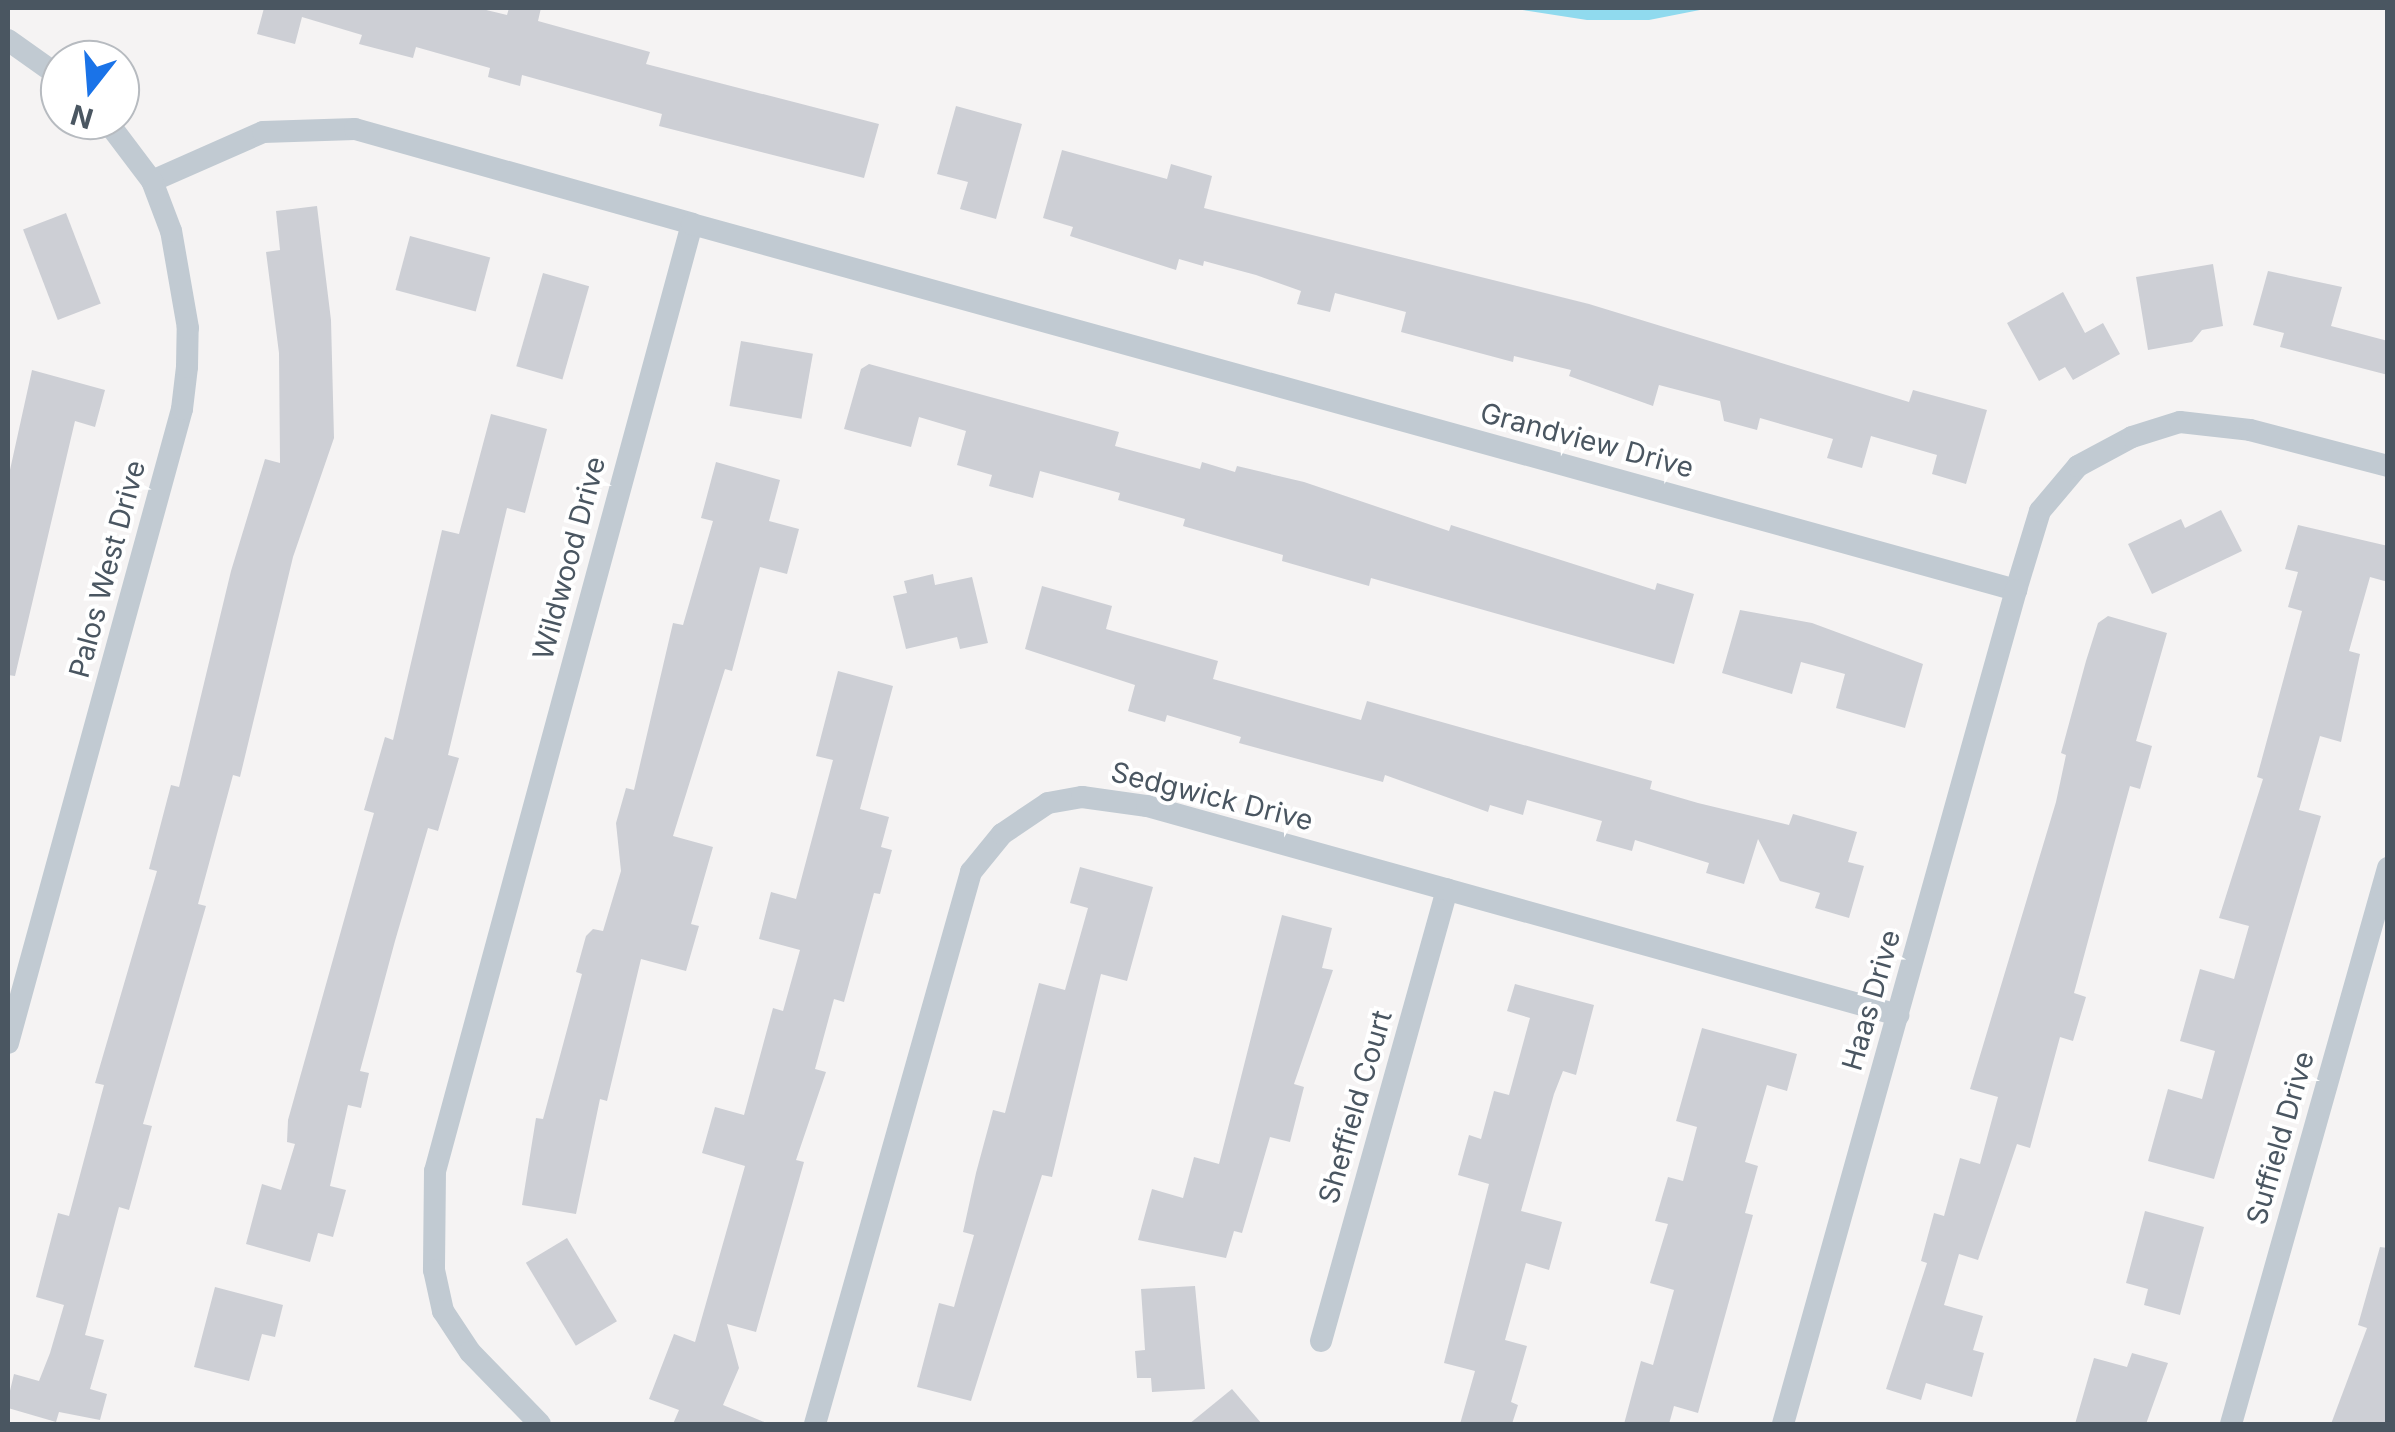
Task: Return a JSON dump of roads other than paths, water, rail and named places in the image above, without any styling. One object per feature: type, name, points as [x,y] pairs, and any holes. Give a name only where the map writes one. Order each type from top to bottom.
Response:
[{"type":"street","points":[[8,40],[40,63]]},
{"type":"street","points":[[152,181],[263,132],[355,129],[692,224]]},
{"type":"street","name":"Palos West Drive","points":[[8,1043],[182,409],[186,312],[170,231],[152,181],[121,140]]},
{"type":"street","name":"Grandview Drive","points":[[692,224],[2016,590]]},
{"type":"street","name":"Wildwood Drive","points":[[540,1424],[470,1352],[442,1311],[434,1270],[435,1171],[692,224]]},
{"type":"street","points":[[2016,590],[2040,510],[2078,466],[2132,437],[2180,422],[2214,426],[2388,466]]},
{"type":"street","name":"Haas Drive","points":[[1782,1424],[2016,590]]},
{"type":"street","name":"Sedgwick Drive","points":[[815,1424],[971,872],[1002,834],[1048,803],[1113,799],[1898,1015]]},
{"type":"street","name":"Suffield Drive","points":[[2230,1424],[2388,868]]},
{"type":"street","name":"Sheffield Court","points":[[1320,1341],[1446,889]]},
{"type":"water","points":[[1509,8],[1710,8],[1649,20],[1587,20]]}]
